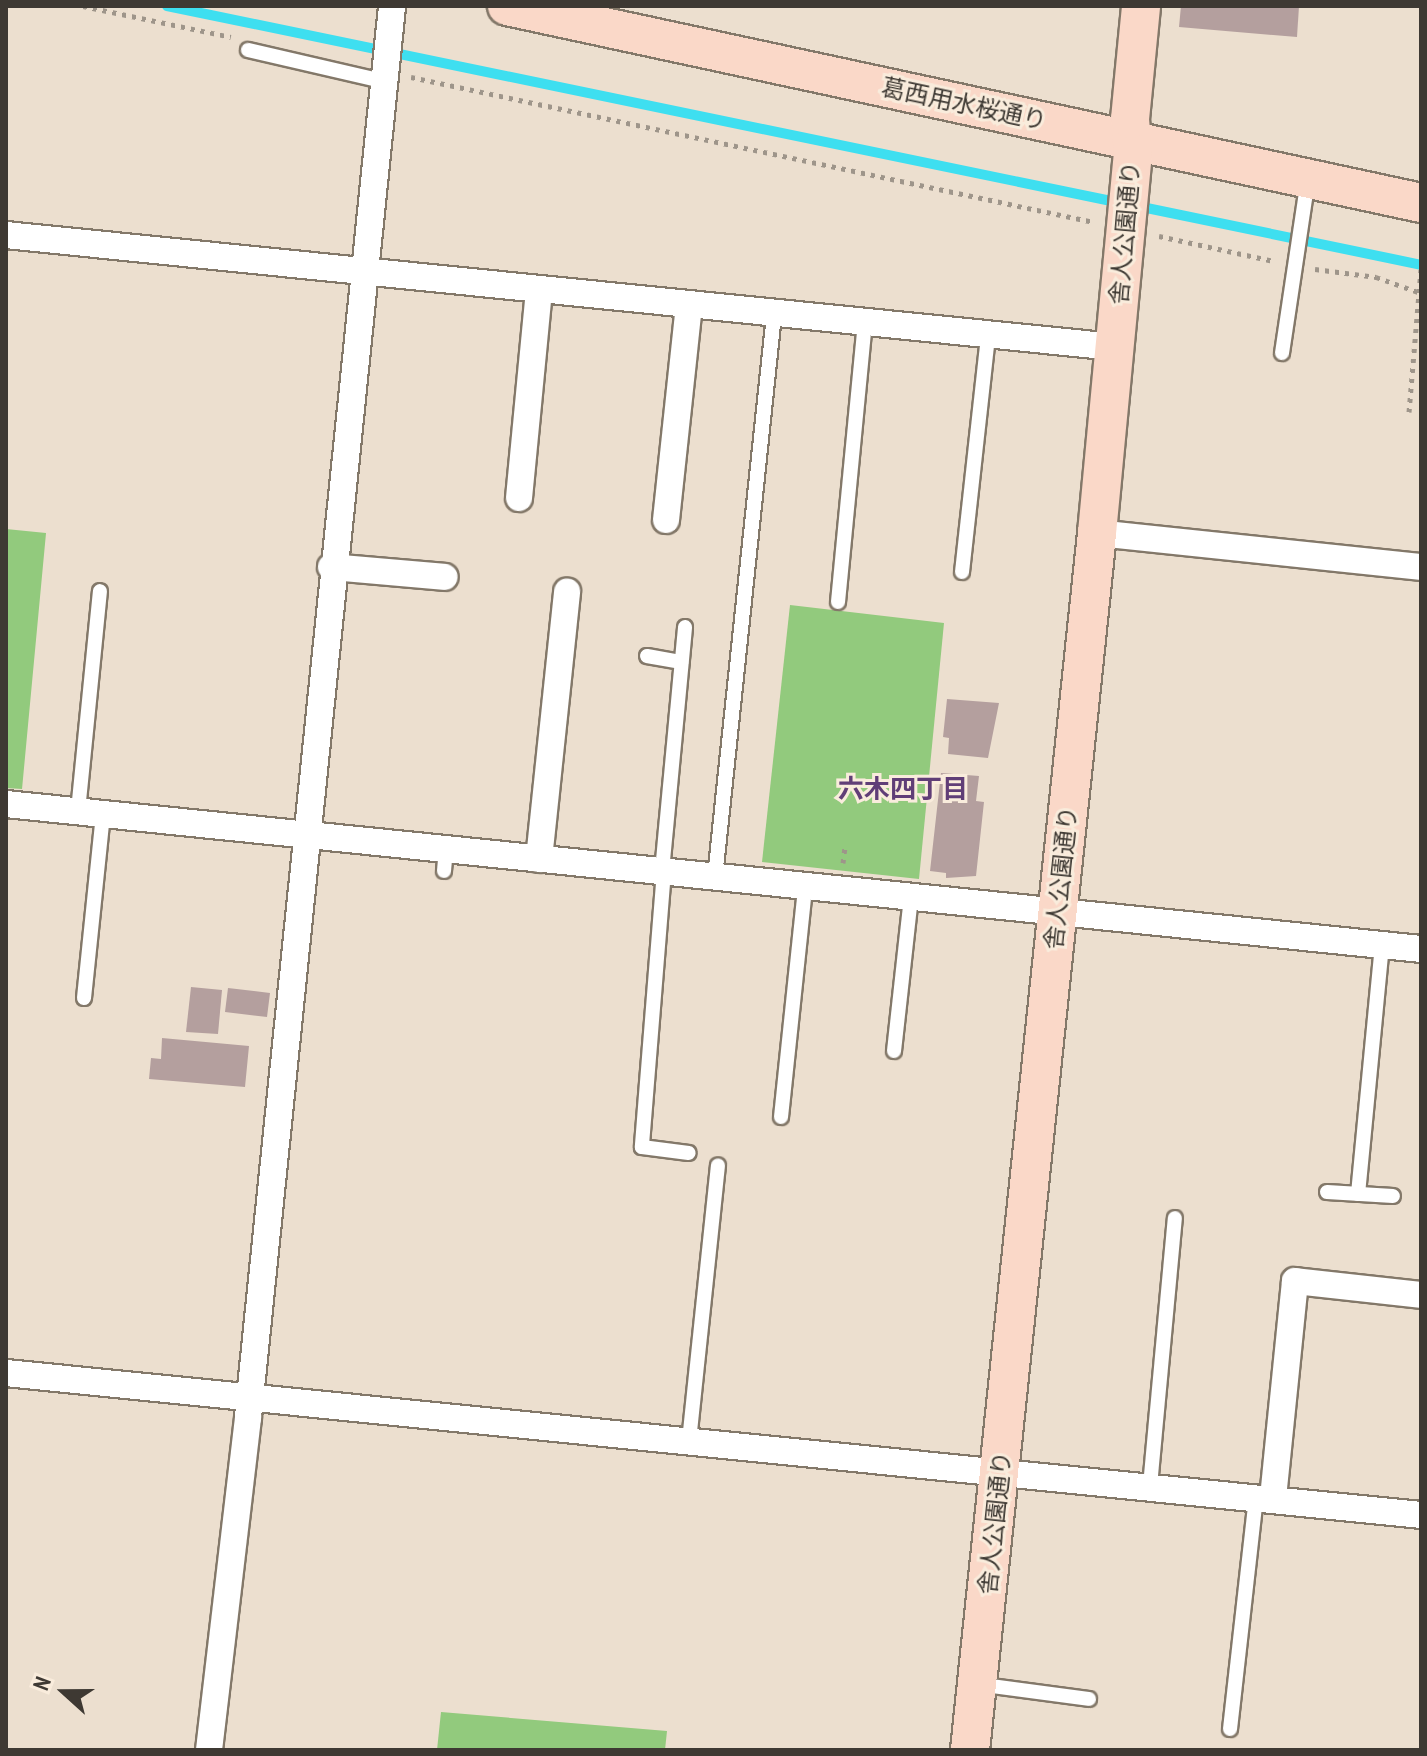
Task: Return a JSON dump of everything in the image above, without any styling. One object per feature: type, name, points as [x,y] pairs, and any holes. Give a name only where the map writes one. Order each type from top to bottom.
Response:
[{"type":"street","name":"葛西用水桜通り","points":[[507,6],[556,11],[1308,178],[1420,199]]},
{"type":"street","name":"舎人公園通り","points":[[970,1750],[1097,533],[1130,182],[1141,6]]},
{"type":"street","points":[[209,1750],[250,1397],[361,271],[391,12]]},
{"type":"street","points":[[6,235],[1114,347]]},
{"type":"street","points":[[519,498],[539,290]]},
{"type":"street","points":[[666,520],[689,306]]},
{"type":"street","points":[[1097,533],[1421,567]]},
{"type":"street","points":[[331,567],[445,577]]},
{"type":"street","points":[[539,859],[567,591]]},
{"type":"street","points":[[6,804],[306,833],[445,860],[539,859],[805,889],[1421,949]]},
{"type":"street","points":[[1264,1498],[1295,1281],[1421,1295]]},
{"type":"street","points":[[6,1373],[1421,1515]]},
{"type":"lane","points":[[248,50],[382,76]]},
{"type":"lane","points":[[1282,353],[1292,264],[1308,178]]},
{"type":"lane","points":[[715,877],[774,315]]},
{"type":"lane","points":[[838,602],[865,324]]},
{"type":"lane","points":[[962,572],[988,336]]},
{"type":"lane","points":[[84,998],[100,591]]},
{"type":"lane","points":[[685,627],[642,1147],[689,1153]]},
{"type":"lane","points":[[647,656],[681,662]]},
{"type":"lane","points":[[781,1117],[805,889]]},
{"type":"lane","points":[[894,1051],[911,898]]},
{"type":"lane","points":[[1358,1194],[1382,945]]},
{"type":"lane","points":[[689,1441],[718,1166]]},
{"type":"lane","points":[[1327,1192],[1393,1196]]},
{"type":"lane","points":[[1150,1486],[1175,1218]]},
{"type":"lane","points":[[1230,1729],[1264,1498]]},
{"type":"lane","points":[[976,1684],[1089,1699]]},
{"type":"path","points":[[83,6],[248,40],[248,50]]},
{"type":"path","points":[[382,76],[1292,264],[1376,277],[1419,292]]},
{"type":"path","points":[[1409,412],[1421,270]]},
{"type":"green space","points":[[6,529],[46,533],[22,789],[6,788]]},
{"type":"green space","points":[[790,605],[944,623],[919,879],[762,862]]},
{"type":"green space","points":[[441,1712],[667,1731],[665,1750],[437,1750]]},
{"type":"building","points":[[1181,6],[1299,6],[1297,37],[1179,27]]},
{"type":"building","points":[[947,699],[999,703],[988,758],[948,754],[949,738],[943,737]]},
{"type":"building","points":[[941,773],[979,776],[976,801],[984,802],[976,876],[946,878],[946,873],[930,871]]},
{"type":"building","points":[[191,987],[222,990],[218,1034],[186,1032]]},
{"type":"building","points":[[228,988],[270,993],[267,1017],[225,1012]]},
{"type":"building","points":[[162,1038],[249,1046],[245,1087],[149,1079],[151,1058],[161,1059]]},
{"type":"waterway","points":[[167,6],[1121,203]]},
{"type":"waterway","points":[[1137,206],[1421,265]]},
{"type":"district","name":"六木四丁目","points":[[903,789]]}]
